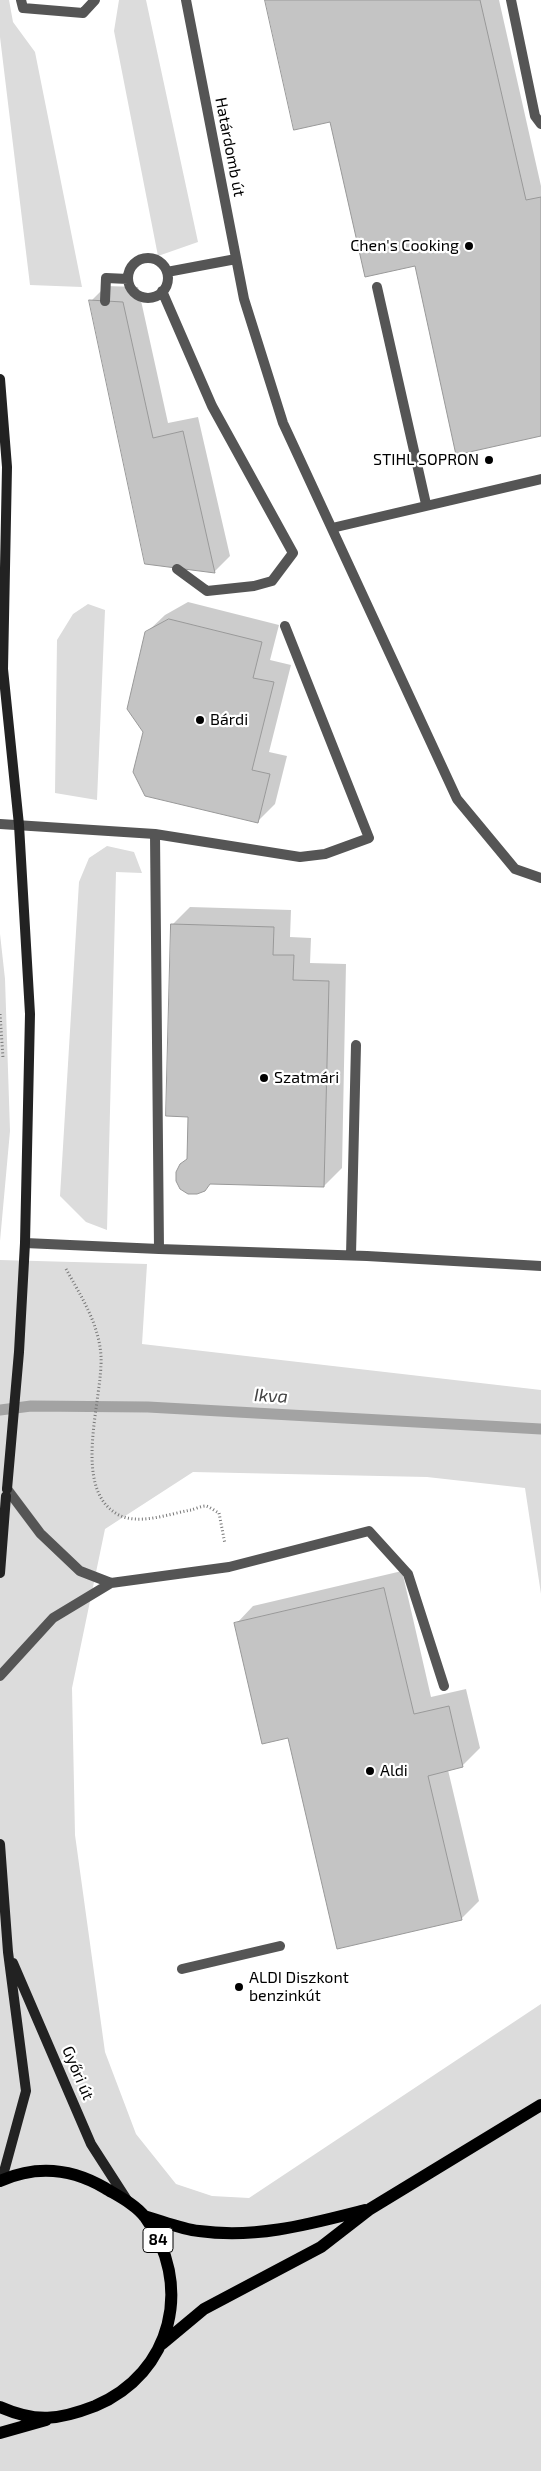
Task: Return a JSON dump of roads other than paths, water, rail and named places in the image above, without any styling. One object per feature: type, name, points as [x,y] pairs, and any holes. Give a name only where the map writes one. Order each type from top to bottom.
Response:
[{"type":"main road","points":[[0,379],[7,467],[3,669]]},
{"type":"main road","points":[[0,655],[19,825],[30,1014],[26,1243],[19,1352],[9,1464],[4,1494],[0,1573]]},
{"type":"main road","name":"Győri út","points":[[0,1844],[8,1952],[26,2091],[1,2180]]},
{"type":"main road","name":"Győri út","points":[[8,1952],[91,2144],[127,2201]]},
{"type":"main road","name":"84","points":[[0,2434],[51,2419],[69,2416],[108,2400],[143,2374],[162,2344],[204,2309],[320,2247],[370,2209],[541,2106]]},
{"type":"main road","name":"84","points":[[1,2180],[29,2171],[54,2170],[86,2176],[127,2201],[144,2216],[161,2245],[170,2272],[171,2304],[162,2344]]},
{"type":"main road","name":"84","points":[[144,2216],[198,2231],[248,2234],[302,2226],[370,2209]]},
{"type":"main road","name":"84","points":[[0,2407],[18,2415],[51,2419]]},
{"type":"lane","points":[[21,0],[23,8],[83,12],[95,0]]},
{"type":"lane","name":"Határdomb út","points":[[186,0],[244,300],[283,423],[457,799],[515,869],[541,878]]},
{"type":"lane","points":[[511,0],[535,116],[541,124]]},
{"type":"lane","points":[[148,258],[160,262],[167,272],[167,279],[162,291],[157,295],[145,298],[133,291],[128,279],[132,266],[142,259],[148,258]]},
{"type":"lane","points":[[167,272],[236,259]]},
{"type":"lane","points":[[105,301],[106,278],[128,279]]},
{"type":"lane","points":[[377,286],[426,504]]},
{"type":"lane","points":[[162,291],[212,406],[293,553],[272,581],[254,586],[207,591],[177,569]]},
{"type":"lane","points":[[332,528],[426,504],[541,479]]},
{"type":"lane","points":[[0,824],[155,834],[300,857],[325,854],[369,838],[285,626]]},
{"type":"lane","points":[[155,834],[159,1249]]},
{"type":"lane","points":[[351,1255],[356,1045]]},
{"type":"lane","points":[[26,1243],[351,1255],[541,1266]]},
{"type":"lane","points":[[4,1494],[40,1533],[80,1571],[111,1583]]},
{"type":"lane","points":[[0,1676],[53,1618],[111,1583],[229,1567],[369,1531],[408,1574],[444,1686]]},
{"type":"lane","points":[[182,1969],[280,1946]]},
{"type":"waterway","name":"Ikva","points":[[0,1410],[31,1406],[148,1407],[541,1429]]},
{"type":"place","name":"Chen's Cooking","points":[[469,246]]},
{"type":"place","name":"STIHL SOPRON","points":[[489,460]]},
{"type":"place","name":"Bárdi","points":[[200,720]]},
{"type":"place","name":"Szatmári","points":[[264,1078]]},
{"type":"place","name":"Aldi","points":[[370,1771]]},
{"type":"place","name":"ALDI Diszkont benzinkút","points":[[239,1987]]}]
